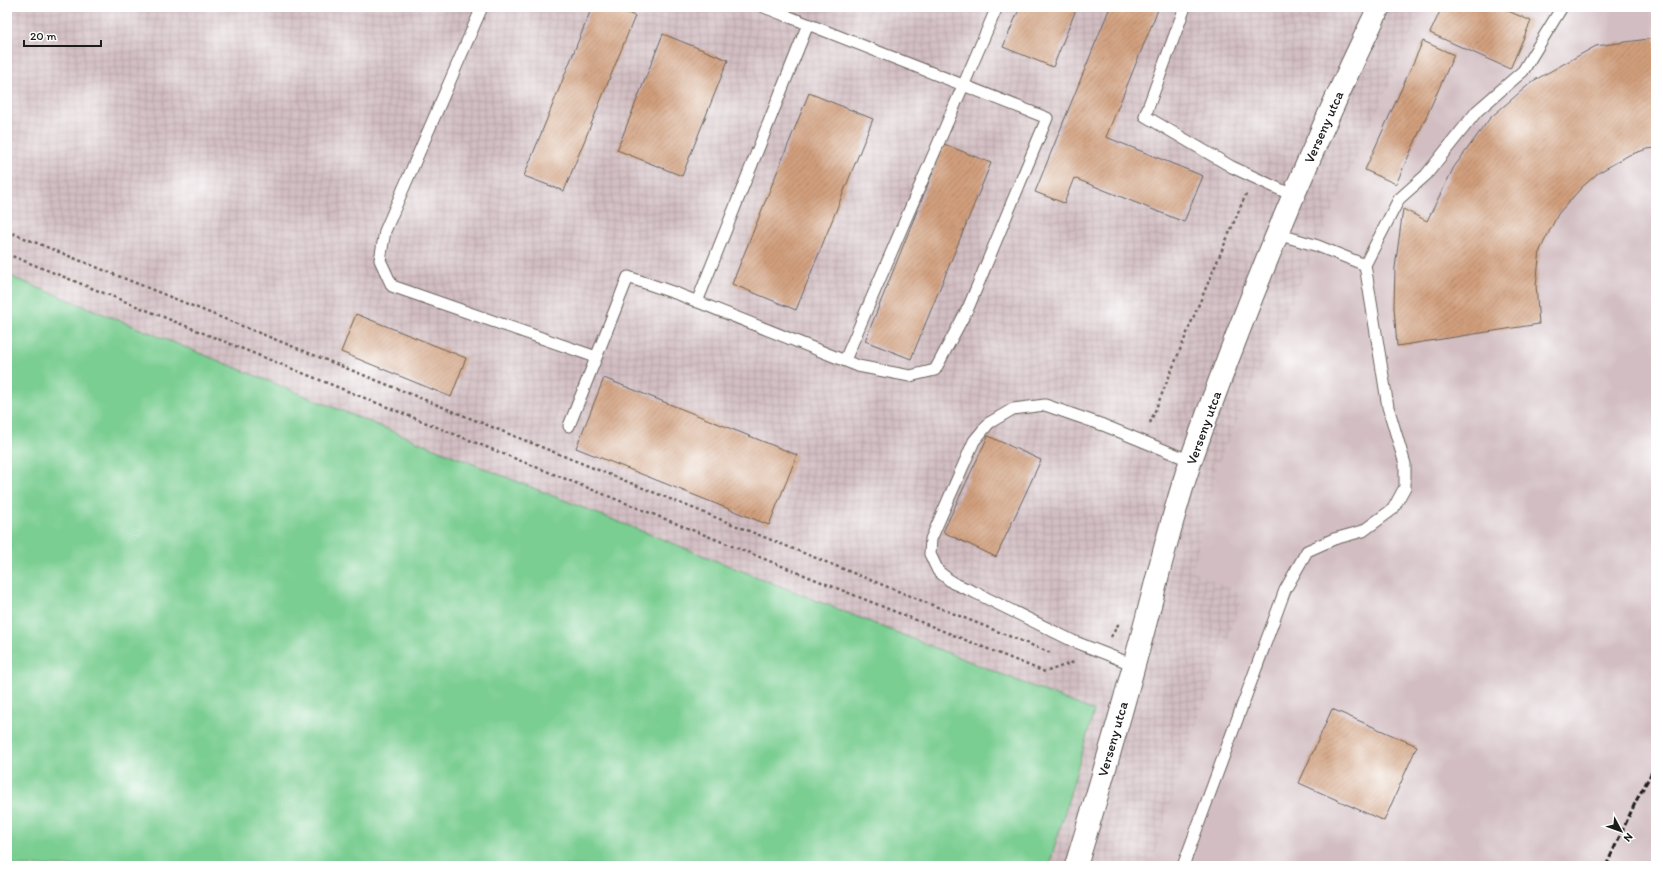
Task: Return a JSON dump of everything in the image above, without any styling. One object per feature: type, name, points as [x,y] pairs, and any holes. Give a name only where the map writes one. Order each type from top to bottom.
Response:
[{"type":"street","name":"Verseny utca","points":[[1076,866],[1191,461],[1277,234],[1351,64],[1379,7]]},
{"type":"lane","points":[[482,7],[385,231],[380,260],[392,286],[596,357]]},
{"type":"lane","points":[[569,426],[628,277],[697,302],[858,366],[910,376],[935,370],[969,306],[1047,118],[808,24],[784,11],[764,7]]},
{"type":"lane","points":[[845,360],[997,7]]},
{"type":"lane","points":[[1185,7],[1145,116],[1232,167],[1294,196]]},
{"type":"lane","points":[[1183,866],[1285,590],[1307,551],[1334,539],[1363,531],[1393,509],[1405,487],[1405,464],[1388,407],[1365,265],[1399,199],[1426,175],[1477,111],[1524,71],[1562,7]]},
{"type":"lane","points":[[697,302],[808,24]]},
{"type":"lane","points":[[1277,234],[1318,246],[1365,265]]},
{"type":"lane","points":[[1134,665],[1073,641],[953,583],[938,570],[930,554],[931,539],[974,441],[988,423],[1013,408],[1045,405],[1103,425],[1191,461]]},
{"type":"path","points":[[1142,442],[1196,311],[1254,177]]},
{"type":"path","points":[[7,231],[1052,654]]},
{"type":"path","points":[[7,254],[1045,672],[1074,662],[1066,659]]},
{"type":"shaded area","points":[[7,7],[1425,7],[1217,468],[1244,595],[1191,741],[1152,866],[1049,866],[1094,711],[493,472],[7,275]]},
{"type":"shaded area","points":[[1425,7],[1656,7],[1656,866],[1152,866],[1191,741],[1244,595],[1193,571],[1217,468]]},
{"type":"green space","points":[[7,275],[493,472],[1094,711],[1049,866],[7,866]]},
{"type":"building","points":[[592,7],[612,7],[635,16],[564,191],[524,176]]},
{"type":"building","points":[[1020,7],[1077,7],[1053,67],[1003,47]]},
{"type":"building","points":[[1110,7],[1159,7],[1106,137],[1203,176],[1184,222],[1074,178],[1064,203],[1035,192]]},
{"type":"building","points":[[1442,7],[1499,7],[1531,21],[1510,69],[1430,33]]},
{"type":"building","points":[[663,34],[728,60],[682,176],[617,150]]},
{"type":"building","points":[[1656,38],[1656,148],[1647,149],[1629,155],[1598,173],[1582,187],[1558,214],[1540,250],[1536,285],[1539,324],[1397,346],[1394,307],[1395,268],[1403,209],[1427,221],[1454,167],[1490,118],[1533,81],[1596,46]]},
{"type":"building","points":[[1423,41],[1454,55],[1396,184],[1365,170]]},
{"type":"building","points":[[809,93],[873,119],[796,310],[732,284]]},
{"type":"building","points":[[944,144],[991,163],[911,359],[865,341]]},
{"type":"building","points":[[356,314],[466,358],[451,397],[341,352]]},
{"type":"building","points":[[604,378],[797,455],[769,525],[576,448]]},
{"type":"building","points":[[988,436],[1041,460],[996,557],[943,532]]},
{"type":"building","points":[[1332,709],[1417,746],[1384,821],[1299,783]]},
{"type":"railway","points":[[1606,866],[1636,801],[1656,765]]}]
